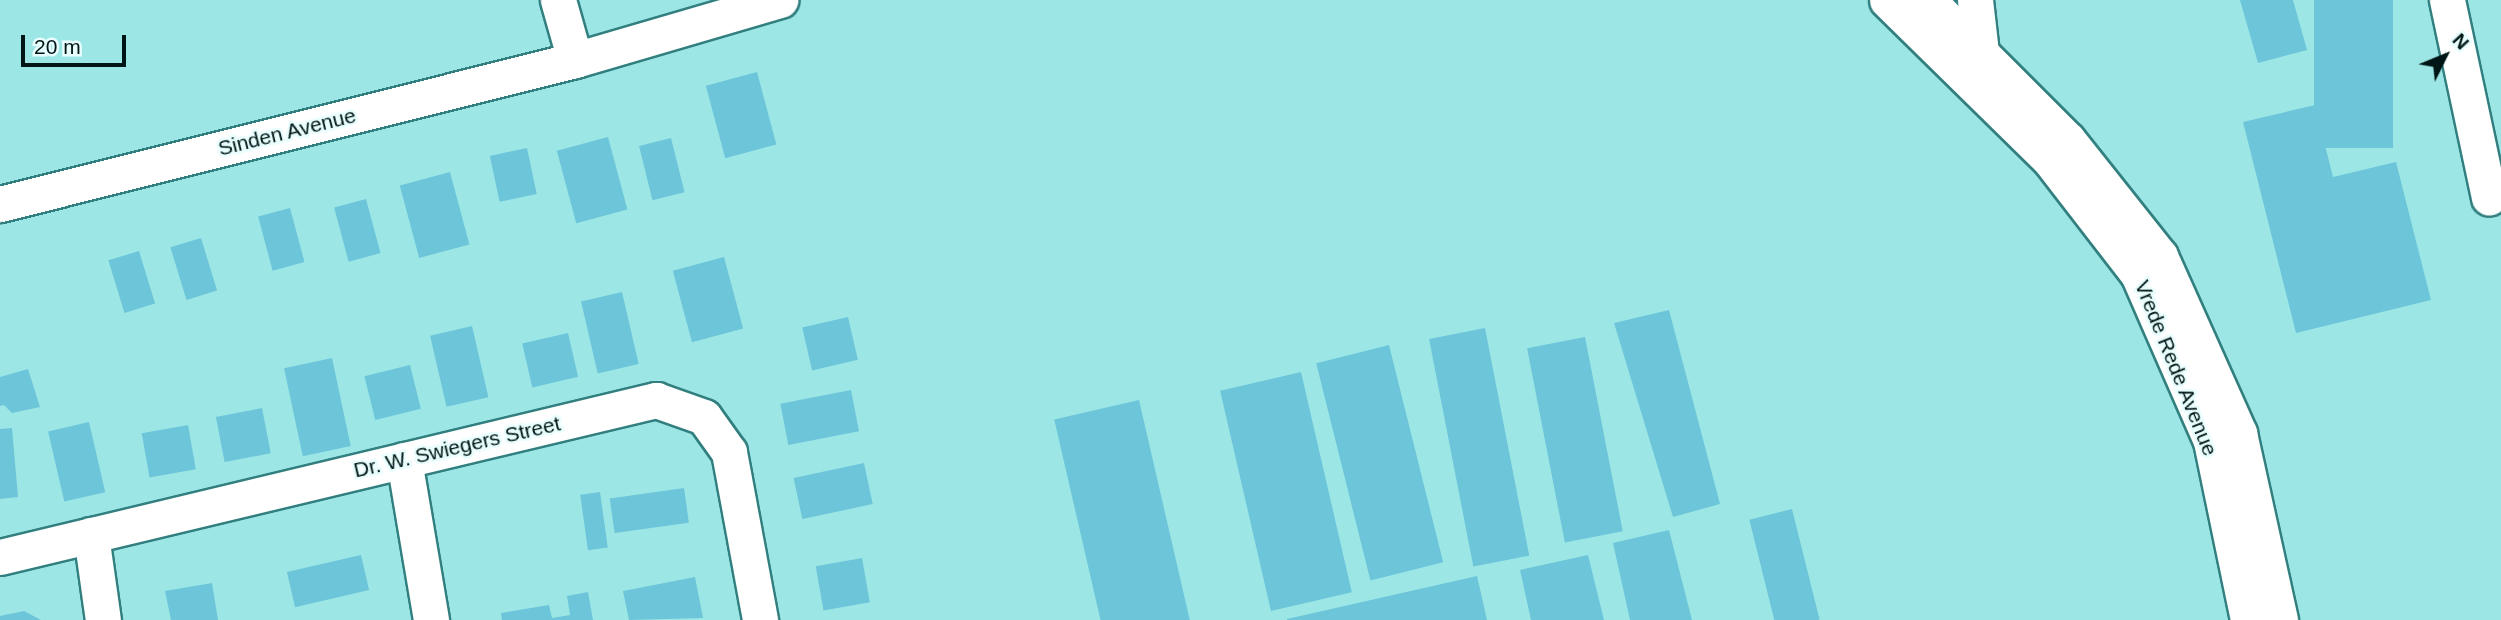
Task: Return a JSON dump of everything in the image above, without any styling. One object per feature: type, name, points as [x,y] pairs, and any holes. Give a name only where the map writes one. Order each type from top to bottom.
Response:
[{"type":"street","points":[[558,0],[575,60]]},
{"type":"street","name":"Sinden Avenue","points":[[0,204],[575,60],[780,0]]},
{"type":"street","name":"Vrede Rede Avenue","points":[[1887,0],[2049,159],[2138,274],[2211,441],[2248,620]]},
{"type":"street","name":"Vrede Rede Avenue","points":[[1928,0],[2068,140],[2160,256],[2239,433],[2280,620]]},
{"type":"street","points":[[1975,0],[1981,53]]},
{"type":"street","points":[[2447,0],[2489,198]]},
{"type":"street","name":"Dr. W. Swiegers Street","points":[[0,557],[656,400],[704,417],[729,452],[760,620]]},
{"type":"street","points":[[404,460],[431,620]]},
{"type":"street","points":[[91,535],[103,620]]},
{"type":"building","points":[[2240,0],[2293,0],[2307,50],[2258,63]]},
{"type":"building","points":[[2314,0],[2393,0],[2393,148],[2314,148]]},
{"type":"building","points":[[757,72],[776,144],[725,158],[706,86]]},
{"type":"building","points":[[2315,105],[2333,177],[2396,162],[2431,300],[2296,333],[2243,122]]},
{"type":"building","points":[[608,137],[627,209],[576,223],[557,151]]},
{"type":"building","points":[[671,138],[685,192],[653,200],[639,146]]},
{"type":"building","points":[[527,148],[537,194],[500,202],[490,156]]},
{"type":"building","points":[[450,172],[469,244],[419,258],[400,185]]},
{"type":"building","points":[[366,199],[380,253],[349,262],[334,208]]},
{"type":"building","points":[[290,208],[304,262],[273,271],[258,217]]},
{"type":"building","points":[[201,238],[217,291],[186,300],[170,247]]},
{"type":"building","points":[[139,251],[155,304],[124,313],[108,260]]},
{"type":"building","points":[[724,257],[743,328],[692,342],[673,271]]},
{"type":"building","points":[[622,292],[639,364],[598,374],[581,301]]},
{"type":"building","points":[[1669,310],[1720,504],[1673,517],[1614,323]]},
{"type":"building","points":[[848,317],[858,360],[812,370],[802,328]]},
{"type":"building","points":[[472,326],[488,397],[447,407],[430,336]]},
{"type":"building","points":[[1485,328],[1529,556],[1473,567],[1429,339]]},
{"type":"building","points":[[568,333],[578,377],[532,387],[522,344]]},
{"type":"building","points":[[1585,337],[1623,531],[1565,543],[1527,348]]},
{"type":"building","points":[[1389,345],[1443,562],[1370,580],[1316,363]]},
{"type":"building","points":[[332,358],[351,446],[303,456],[284,368]]},
{"type":"building","points":[[410,365],[421,409],[375,420],[364,376]]},
{"type":"building","points":[[28,369],[40,407],[12,413],[4,405],[0,406],[0,377]]},
{"type":"building","points":[[1301,372],[1352,592],[1271,611],[1220,391]]},
{"type":"building","points":[[851,390],[859,431],[788,445],[780,404]]},
{"type":"building","points":[[1139,400],[1190,620],[1101,620],[1054,420]]},
{"type":"building","points":[[262,408],[271,453],[225,462],[216,417]]},
{"type":"building","points":[[89,422],[105,492],[64,502],[48,431]]},
{"type":"building","points":[[188,425],[196,469],[150,477],[142,433]]},
{"type":"building","points":[[12,428],[18,497],[0,499],[0,429]]},
{"type":"building","points":[[864,463],[873,504],[802,519],[794,478]]},
{"type":"building","points":[[684,488],[689,523],[615,533],[610,498]]},
{"type":"building","points":[[600,492],[608,547],[588,550],[580,495]]},
{"type":"building","points":[[1792,509],[1820,620],[1774,620],[1749,520]]},
{"type":"building","points":[[1669,530],[1692,620],[1630,620],[1613,543]]},
{"type":"building","points":[[361,555],[369,590],[295,607],[287,572]]},
{"type":"building","points":[[1588,555],[1604,620],[1531,620],[1520,570]]},
{"type":"building","points":[[862,558],[870,602],[824,610],[816,566]]},
{"type":"building","points":[[1477,576],[1487,620],[1287,620],[1287,619]]},
{"type":"building","points":[[695,577],[703,618],[629,620],[623,591]]},
{"type":"building","points":[[212,583],[218,620],[171,620],[165,591]]},
{"type":"building","points":[[588,592],[593,620],[502,620],[501,613],[549,605],[552,618],[570,615],[567,596]]},
{"type":"building","points":[[24,611],[41,620],[0,620],[0,616]]}]
